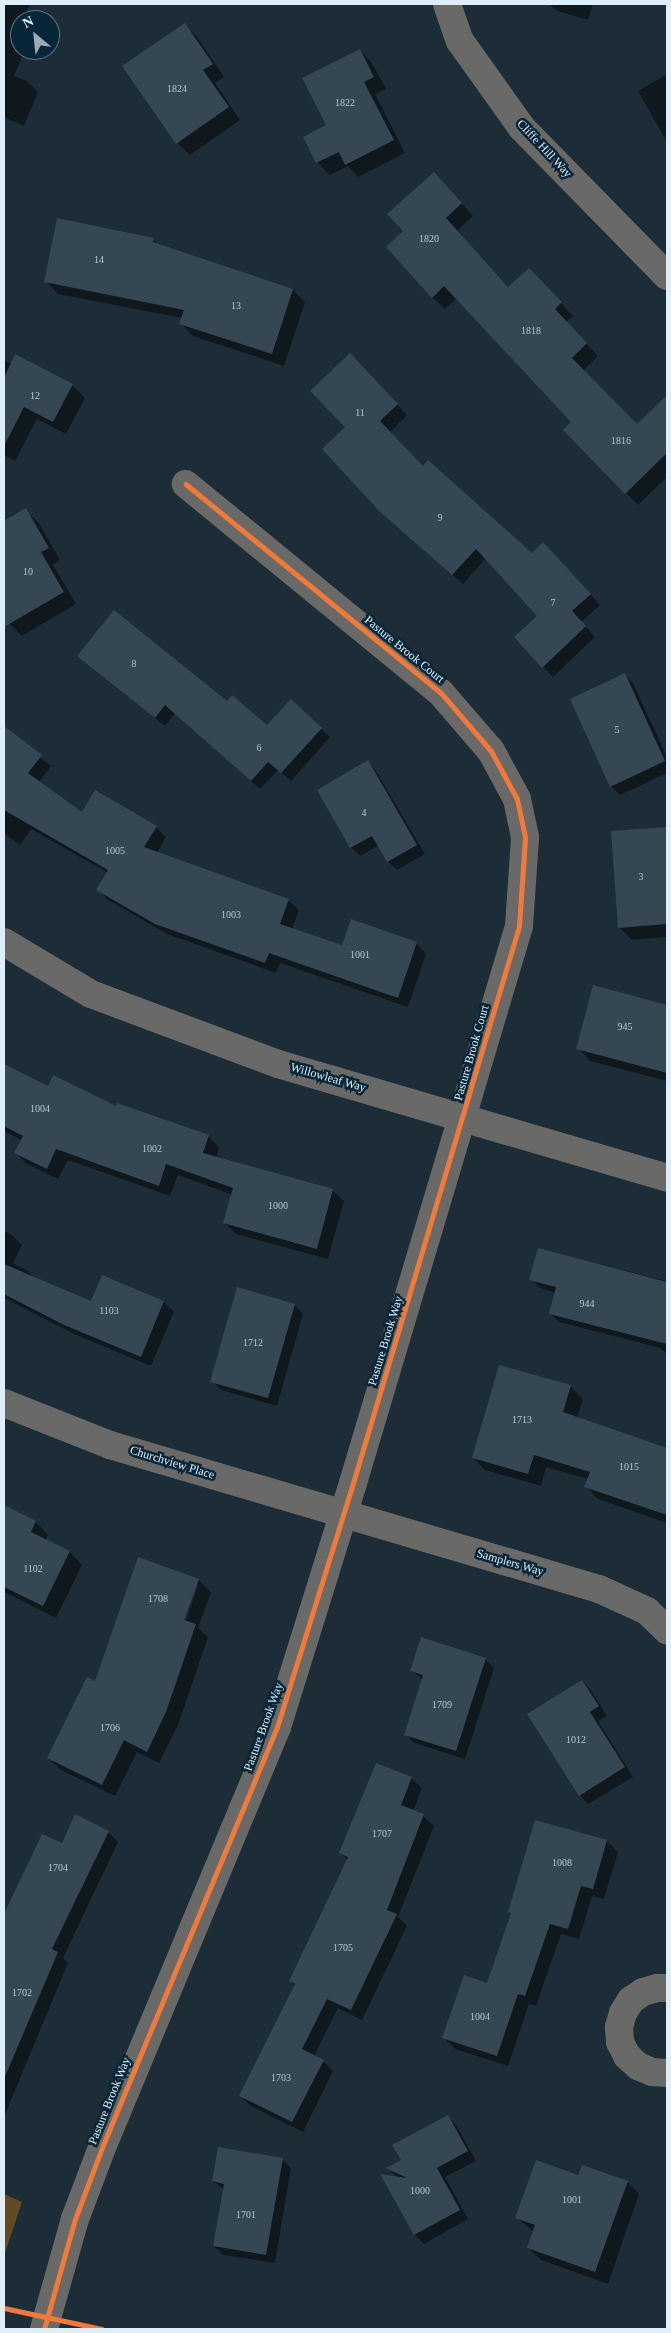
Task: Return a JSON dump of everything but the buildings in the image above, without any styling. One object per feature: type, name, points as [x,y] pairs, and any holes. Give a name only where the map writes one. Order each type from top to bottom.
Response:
[{"type":"street","name":"Cliffe Hill Way","points":[[447,4],[460,41],[522,128],[667,276]]},
{"type":"street","name":"Pasture Brook Court","points":[[186,484],[441,693],[491,751],[517,799],[525,837],[519,926],[464,1117]]},
{"type":"street","name":"Willowleaf Way","points":[[4,942],[91,994],[278,1064],[667,1178]]},
{"type":"street","name":"Pasture Brook Way","points":[[44,2329],[75,2219],[103,2145],[277,1727],[344,1516],[464,1117]]},
{"type":"street","name":"Churchview Place","points":[[4,1403],[110,1444],[344,1516]]},
{"type":"street","name":"Samplers Way","points":[[344,1516],[599,1589],[647,1611],[667,1630]]},
{"type":"street","points":[[667,1988],[657,1988],[643,1992],[631,2000],[623,2013],[619,2027],[620,2042],[627,2056],[638,2066],[652,2072],[667,2073]]},
{"type":"shaded area","points":[[4,2194],[22,2202],[4,2256]]},
{"type":"cycle path","points":[[44,2329],[75,2219],[103,2145],[277,1727],[353,1483],[519,926],[525,837],[517,799],[491,751],[441,693],[186,484]]},
{"type":"cycle path","points":[[4,2308],[102,2329]]}]
